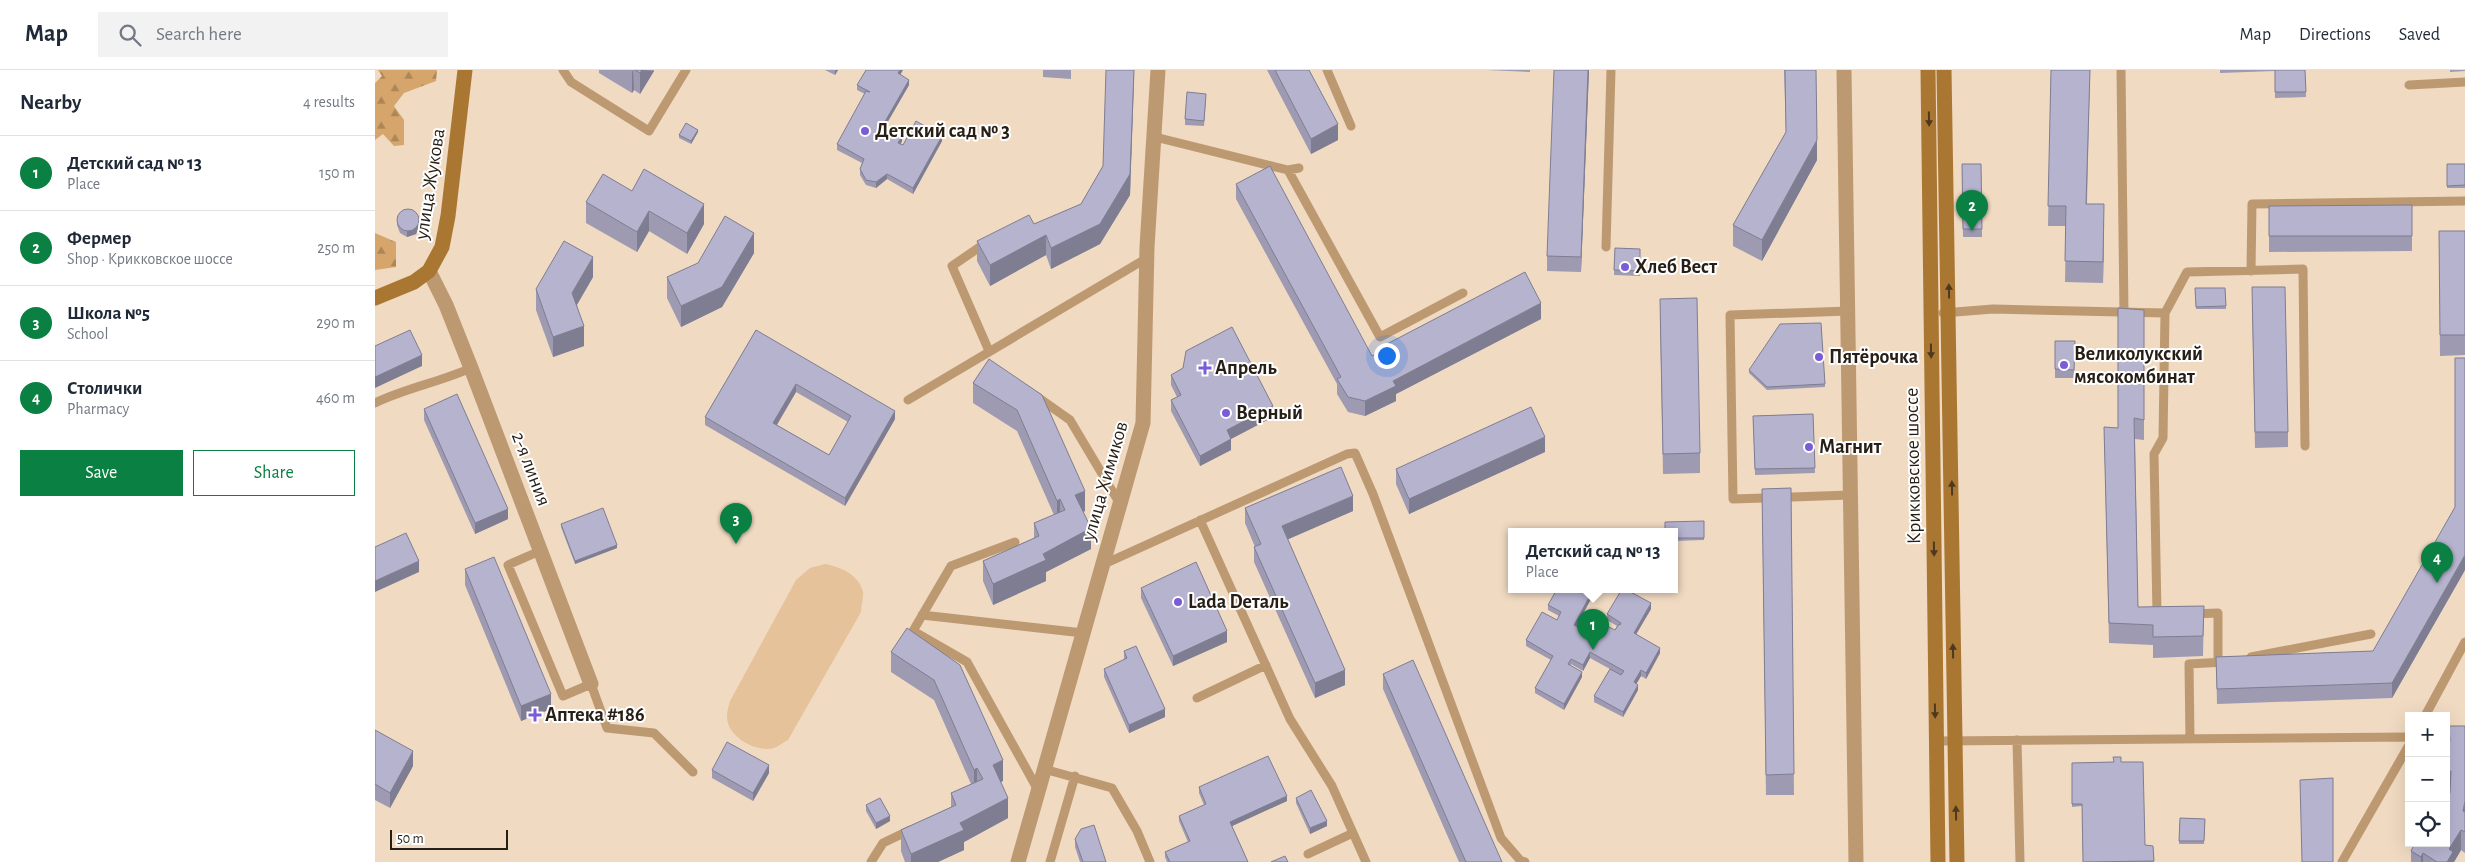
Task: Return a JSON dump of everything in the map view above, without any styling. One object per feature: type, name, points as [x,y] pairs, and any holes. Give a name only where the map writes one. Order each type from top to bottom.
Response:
[{"type":"main road","name":"улица Жукова","points":[[375,298],[414,282],[429,271],[442,248],[448,216],[465,70]]},
{"type":"main road","name":"Крикковское шоссе","points":[[1928,70],[1938,862]]},
{"type":"main road","points":[[1944,70],[1957,862]]},
{"type":"street","name":"улица Химиков","points":[[1018,862],[1143,423],[1147,258],[1159,70]]},
{"type":"street","points":[[1844,70],[1856,862]]},
{"type":"street","name":"2-я линия","points":[[429,271],[447,305],[591,684]]},
{"type":"lane","points":[[563,70],[571,82],[649,131],[686,70]]},
{"type":"lane","points":[[1327,70],[1351,126]]},
{"type":"lane","points":[[1607,247],[1611,70]]},
{"type":"lane","points":[[2121,70],[2124,313]]},
{"type":"lane","points":[[2409,85],[2465,82]]},
{"type":"lane","points":[[1155,137],[1287,170],[1299,168]]},
{"type":"lane","points":[[1287,170],[1380,337],[1463,293]]},
{"type":"lane","points":[[2251,271],[2251,204],[2465,201]]},
{"type":"lane","points":[[989,351],[952,266],[994,238]]},
{"type":"lane","points":[[909,400],[984,359],[989,351],[1147,258]]},
{"type":"lane","points":[[2219,663],[2218,613],[2157,614],[2153,454],[2163,438],[2165,313],[2187,272],[2303,270],[2305,446]]},
{"type":"lane","points":[[1931,314],[1993,309],[2165,313]]},
{"type":"lane","points":[[1849,311],[1730,315],[1733,499],[1850,495]]},
{"type":"lane","points":[[375,403],[402,391],[456,375],[471,368]]},
{"type":"lane","points":[[1025,388],[1070,420],[1120,504]]},
{"type":"lane","points":[[1103,565],[1347,454],[1355,453],[1358,456],[1501,838],[1520,860],[1525,862]]},
{"type":"lane","points":[[1200,520],[1290,719],[1332,786],[1366,862]]},
{"type":"lane","points":[[1015,542],[951,566],[913,631],[967,662],[1039,790]]},
{"type":"lane","points":[[540,551],[508,565],[563,696],[591,684],[607,728],[654,733],[693,772]]},
{"type":"lane","points":[[922,615],[1083,633]]},
{"type":"lane","points":[[2190,739],[2189,664],[2219,663],[2371,634]]},
{"type":"lane","points":[[2427,712],[2465,642]]},
{"type":"lane","points":[[1197,698],[1266,666]]},
{"type":"lane","points":[[1936,741],[2405,738]]},
{"type":"lane","points":[[2017,740],[2020,862]]},
{"type":"lane","points":[[2342,862],[2405,752]]},
{"type":"lane","points":[[1044,769],[1075,776],[1112,788],[1137,831],[1149,862]]},
{"type":"lane","points":[[1050,862],[1075,776]]},
{"type":"lane","points":[[871,862],[883,843],[916,826]]},
{"type":"lane","points":[[1308,854],[1353,833]]},
{"type":"green space","points":[[378,70],[437,70],[436,81],[404,93],[394,106],[404,120],[404,145],[394,146],[383,134],[375,140],[375,83],[382,76]]},
{"type":"green space","points":[[375,233],[396,242],[396,267],[375,270]]},
{"type":"shaded area","points":[[825,564],[843,569],[857,580],[863,592],[861,612],[788,740],[774,748],[767,749],[751,745],[743,741],[731,730],[727,714],[730,701],[796,580],[810,568]]},
{"type":"building","name":"Детский сад № 3","points":[[866,70],[900,70],[898,73],[909,80],[879,132],[885,135],[889,129],[902,136],[898,143],[903,145],[916,121],[942,136],[913,188],[887,174],[876,182],[866,180],[860,169],[864,159],[837,144],[866,91],[870,92],[857,85]]},
{"type":"building","points":[[1106,70],[1134,70],[1130,174],[1100,224],[1051,248],[1046,235],[990,265],[977,241],[1029,215],[1034,224],[1081,204],[1103,166]]},
{"type":"building","points":[[1275,70],[1309,70],[1338,124],[1311,139]]},
{"type":"building","points":[[1554,70],[1588,70],[1581,257],[1547,256]]},
{"type":"building","points":[[1785,70],[1816,70],[1817,140],[1762,240],[1733,225],[1786,132]]},
{"type":"building","points":[[2051,70],[2090,70],[2086,204],[2104,204],[2103,262],[2065,261],[2066,206],[2048,206]]},
{"type":"building","points":[[2275,70],[2305,70],[2306,92],[2275,92]]},
{"type":"building","points":[[1187,92],[1206,94],[1204,121],[1185,119]]},
{"type":"building","points":[[686,123],[698,130],[691,141],[679,135]]},
{"type":"building","points":[[1962,164],[1981,164],[1982,229],[1963,229]]},
{"type":"building","points":[[2447,164],[2465,164],[2465,185],[2447,186]]},
{"type":"building","points":[[1270,166],[1372,356],[1386,347],[1385,345],[1525,272],[1541,303],[1393,381],[1396,386],[1365,401],[1348,397],[1337,379],[1341,377],[1236,184]]},
{"type":"building","points":[[644,169],[704,204],[687,233],[649,211],[637,232],[586,202],[603,174],[632,191]]},
{"type":"building","points":[[2412,205],[2412,236],[2269,236],[2269,206]]},
{"type":"building","points":[[408,209],[416,212],[419,220],[416,228],[408,231],[400,228],[397,220],[400,212]]},
{"type":"building","points":[[725,216],[754,233],[722,287],[681,306],[667,277],[698,263]]},
{"type":"building","points":[[2439,231],[2465,231],[2465,335],[2440,335]]},
{"type":"building","points":[[564,241],[593,257],[572,293],[584,326],[553,337],[536,289]]},
{"type":"building","points":[[1615,248],[1640,249],[1640,271],[1614,270]]},
{"type":"building","points":[[2252,287],[2285,287],[2288,432],[2255,432]]},
{"type":"building","points":[[2195,288],[2225,288],[2226,306],[2196,307]]},
{"type":"building","points":[[1697,298],[1700,453],[1663,454],[1660,299]]},
{"type":"building","points":[[2118,308],[2144,310],[2144,420],[2134,418],[2138,607],[2204,606],[2203,636],[2153,637],[2153,625],[2109,623],[2104,427],[2118,428]]},
{"type":"building","points":[[1821,323],[1825,384],[1767,387],[1749,370],[1780,324]]},
{"type":"building","points":[[1232,327],[1273,406],[1227,430],[1231,439],[1200,456],[1171,400],[1181,395],[1171,375],[1183,368],[1186,351]]},
{"type":"building","points":[[410,330],[422,355],[375,377],[375,346]]},
{"type":"building","points":[[756,330],[895,411],[845,498],[705,417]],"holes":[[[796,384],[851,416],[829,455],[773,423]]]},
{"type":"building","points":[[2055,341],[2075,341],[2074,370],[2055,369]]},
{"type":"building","points":[[2455,358],[2465,358],[2465,555],[2392,683],[2217,689],[2216,657],[2373,651],[2455,507]]},
{"type":"building","points":[[989,359],[1042,395],[1085,491],[1075,495],[1091,528],[1043,554],[1046,560],[993,584],[983,561],[1039,536],[1034,523],[1065,510],[1060,499],[1057,501],[1017,410],[973,383]]},
{"type":"building","points":[[457,394],[508,509],[475,523],[424,409]]},
{"type":"building","points":[[1531,407],[1545,437],[1409,499],[1396,469]]},
{"type":"building","points":[[1813,414],[1815,468],[1755,469],[1753,416]]},
{"type":"building","points":[[1341,467],[1353,496],[1282,526],[1345,670],[1315,683],[1254,547],[1261,544],[1245,508]]},
{"type":"building","points":[[1791,488],[1794,774],[1766,775],[1762,489]]},
{"type":"building","points":[[603,508],[617,545],[575,561],[561,524]]},
{"type":"building","points":[[1704,521],[1704,538],[1678,538],[1678,528],[1665,528],[1665,522]]},
{"type":"building","points":[[406,533],[419,561],[375,581],[375,547]]},
{"type":"building","points":[[494,557],[551,694],[521,706],[465,569]]},
{"type":"building","points":[[1196,562],[1227,631],[1173,656],[1141,588]]},
{"type":"building","points":[[1555,593],[1591,593],[1574,625],[1596,637],[1603,624],[1615,630],[1620,625],[1621,623],[1607,614],[1620,593],[1632,593],[1651,603],[1634,633],[1660,648],[1646,673],[1641,670],[1634,682],[1638,685],[1623,712],[1594,696],[1610,669],[1621,675],[1624,671],[1590,652],[1583,665],[1571,659],[1568,664],[1582,672],[1564,704],[1535,688],[1553,656],[1526,640],[1542,612],[1557,620],[1561,612],[1548,605]]},
{"type":"building","points":[[907,628],[960,665],[1003,760],[993,765],[1008,798],[960,823],[964,830],[911,854],[901,830],[956,805],[951,793],[983,779],[977,768],[974,770],[934,680],[891,652]]},
{"type":"building","points":[[1136,646],[1165,709],[1129,725],[1104,669],[1127,658],[1124,651]]},
{"type":"building","points":[[1413,660],[1502,862],[1466,862],[1383,674]]},
{"type":"building","points":[[2450,726],[2465,726],[2465,801],[2463,811],[2465,812],[2465,832],[2461,830],[2449,849],[2453,852],[2447,862],[2437,862],[2423,853],[2421,857],[2411,851],[2413,847],[2450,847]]},
{"type":"building","points":[[375,730],[413,751],[390,793],[375,784]]},
{"type":"building","points":[[727,742],[769,765],[753,793],[712,770]]},
{"type":"building","points":[[1268,756],[1287,796],[1230,822],[1248,862],[1170,862],[1165,852],[1190,841],[1179,816],[1206,804],[1199,787]]},
{"type":"building","points":[[2113,757],[2121,757],[2121,762],[2143,762],[2145,845],[2153,846],[2154,861],[2083,862],[2082,804],[2072,804],[2072,763],[2114,762]]},
{"type":"building","points":[[2333,778],[2333,862],[2302,862],[2300,780]]},
{"type":"building","points":[[1311,790],[1327,821],[1310,828],[1296,798]]},
{"type":"building","points":[[880,798],[890,816],[876,823],[866,805]]},
{"type":"building","points":[[2180,818],[2205,819],[2204,841],[2179,841]]},
{"type":"building","points":[[1094,825],[1106,862],[1083,862],[1075,839],[1081,829]]},
{"type":"building","points":[[1285,856],[1288,862],[1271,862]]},
{"type":"place","name":"Детский сад № 3","points":[[865,131]]},
{"type":"place","name":"Фермер","points":[[1972,231]]},
{"type":"place","name":"Хлеб Вест","points":[[1625,267]]},
{"type":"place","name":"Пятёрочка","points":[[1819,357]]},
{"type":"place","name":"Великолукский мясокомбинат","points":[[2064,365]]},
{"type":"place","name":"Апрель","points":[[1205,368]]},
{"type":"place","name":"Верный","points":[[1226,413]]},
{"type":"place","name":"Магнит","points":[[1809,447]]},
{"type":"place","name":"Школа №5","points":[[736,544]]},
{"type":"place","name":"Столички","points":[[2437,583]]},
{"type":"place","name":"Lada Dеталь","points":[[1178,602]]},
{"type":"place","name":"Детский сад № 13","points":[[1593,650]]},
{"type":"place","name":"Аптека #186","points":[[535,715]]}]
